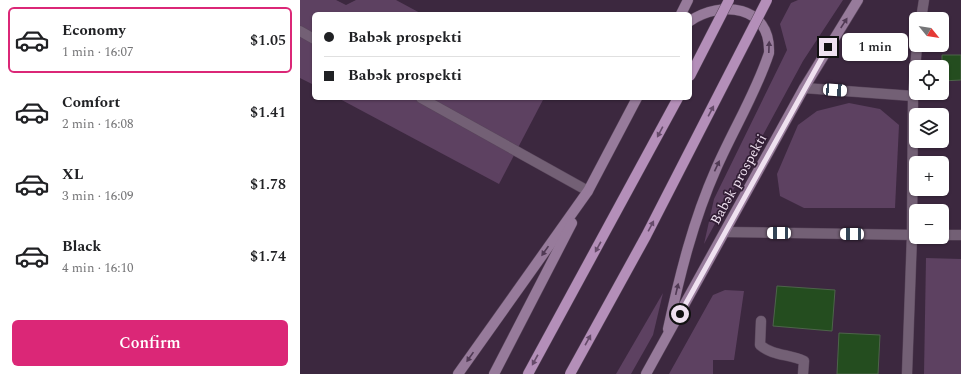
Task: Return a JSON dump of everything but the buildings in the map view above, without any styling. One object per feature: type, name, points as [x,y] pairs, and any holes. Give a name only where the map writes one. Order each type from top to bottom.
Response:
[{"type":"main road","points":[[682,12],[688,0]]},
{"type":"main road","points":[[692,72],[729,0]]},
{"type":"main road","points":[[570,374],[650,228],[767,0]]},
{"type":"main road","name":"Babək prospekti","points":[[646,374],[804,88],[858,0]]},
{"type":"main road","points":[[665,340],[684,254],[696,218],[716,169],[769,53],[770,41],[765,26],[757,14],[746,6],[731,2],[718,2],[697,12],[692,18]]},
{"type":"main road","points":[[494,374],[636,100]]},
{"type":"main road","points":[[458,374],[588,191],[643,100]]},
{"type":"main road","points":[[528,374],[677,100]]},
{"type":"street","points":[[922,12],[924,0]]},
{"type":"street","points":[[300,31],[312,38]]},
{"type":"street","points":[[804,88],[909,96]]},
{"type":"street","points":[[425,100],[588,191]]},
{"type":"street","points":[[913,100],[914,204]]},
{"type":"street","points":[[725,232],[909,235]]},
{"type":"street","points":[[949,235],[961,235]]},
{"type":"street","points":[[907,374],[914,244]]},
{"type":"street","points":[[761,321],[760,345],[767,351],[804,361],[803,374]]},
{"type":"shaded area","points":[[300,0],[336,0],[346,5],[356,0],[396,0],[418,12],[312,12],[312,84],[300,78]]},
{"type":"shaded area","points":[[798,0],[843,0],[803,61],[704,244],[714,199],[787,50],[780,24],[791,3]]},
{"type":"shaded area","points":[[342,100],[543,100],[499,184]]},
{"type":"shaded area","points":[[849,103],[880,109],[899,125],[895,208],[804,208],[780,196],[777,174],[798,125],[817,111]]},
{"type":"shaded area","points":[[926,258],[961,259],[961,374],[924,374]]},
{"type":"shaded area","points":[[725,290],[744,291],[734,360],[713,360],[713,374],[669,374],[713,295]]},
{"type":"shaded area","points":[[663,293],[653,335],[631,374],[616,374]]},
{"type":"route","points":[[680,314],[828,47]]}]
